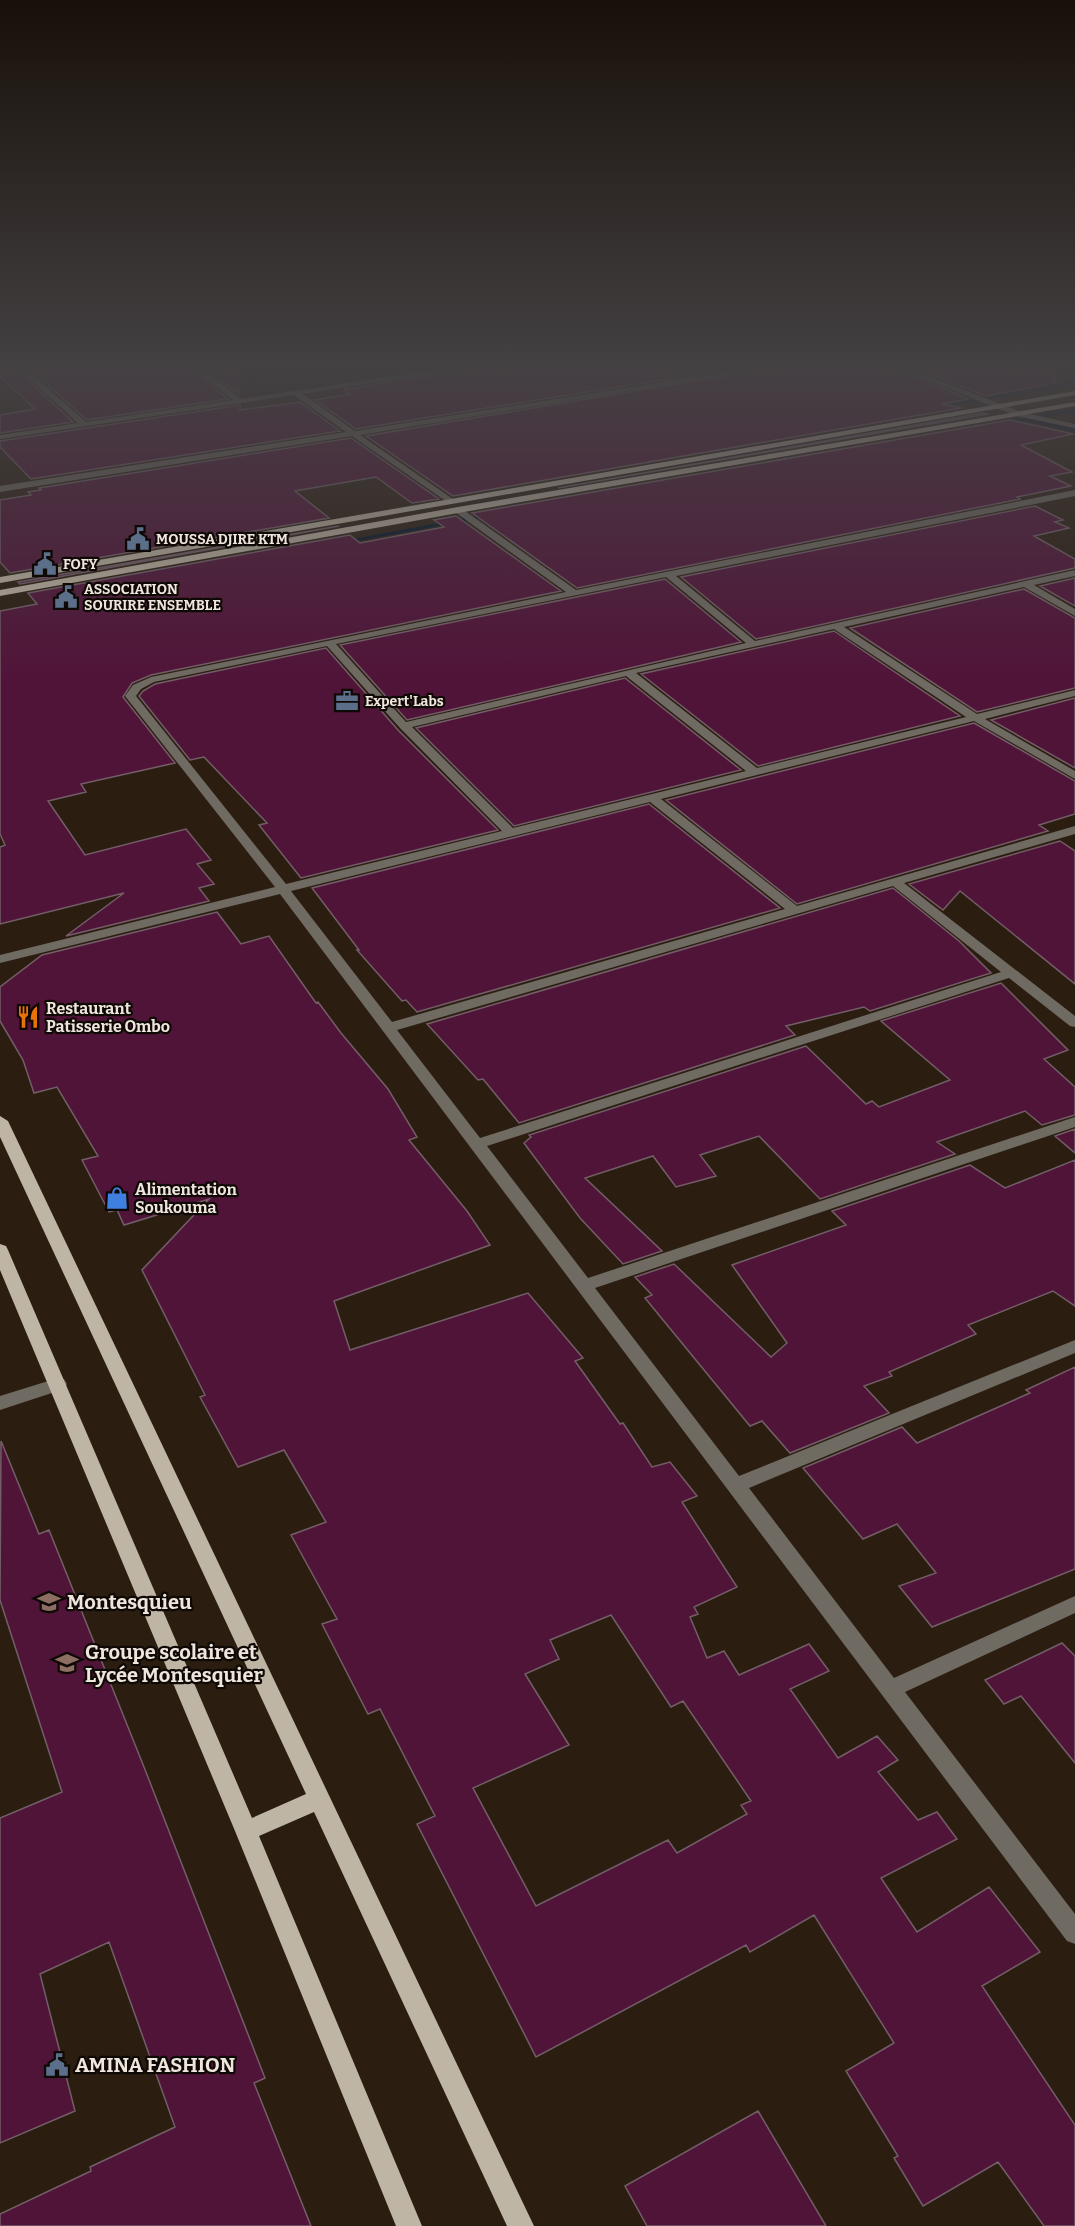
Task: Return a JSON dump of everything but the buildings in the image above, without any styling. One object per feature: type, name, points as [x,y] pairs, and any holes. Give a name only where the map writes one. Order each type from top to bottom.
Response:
[{"type":"main road","points":[[0,580],[624,471]]},
{"type":"main road","points":[[0,593],[687,471]]},
{"type":"main road","points":[[0,1121],[520,2226]]},
{"type":"main road","points":[[0,1250],[246,1831],[409,2226]]},
{"type":"main road","points":[[246,1831],[320,1799]]},
{"type":"street","points":[[0,489],[114,471]]},
{"type":"street","points":[[407,471],[450,501]]},
{"type":"street","points":[[1075,493],[329,642],[151,680],[137,687],[130,696],[283,890],[1075,1933]]},
{"type":"street","points":[[458,510],[574,593]]},
{"type":"street","points":[[404,726],[628,672],[1075,573]]},
{"type":"street","points":[[668,574],[753,644]]},
{"type":"street","points":[[1025,584],[1075,613]]},
{"type":"street","points":[[835,626],[976,718],[1075,776]]},
{"type":"street","points":[[329,642],[404,726],[511,833]]},
{"type":"street","points":[[628,672],[755,772]]},
{"type":"street","points":[[0,959],[1075,693]]},
{"type":"street","points":[[653,798],[795,910]]},
{"type":"street","points":[[388,1028],[1075,830]]},
{"type":"street","points":[[895,882],[1075,1023]]},
{"type":"street","points":[[477,1144],[1011,973]]},
{"type":"street","points":[[583,1286],[1075,1122]]},
{"type":"street","points":[[735,1486],[1075,1346]]},
{"type":"street","points":[[0,1402],[58,1384]]},
{"type":"street","points":[[890,1689],[1075,1604]]},
{"type":"waterway","points":[[341,542],[492,515]]},
{"type":"place","name":"MOUSSA DJIRE KTM","points":[[138,539]]},
{"type":"place","name":"FOFY","points":[[45,564]]},
{"type":"place","name":"ASSOCIATION SOURIRE ENSEMBLE","points":[[66,597]]},
{"type":"place","name":"Expert'Labs","points":[[347,701]]},
{"type":"place","name":"Restaurant Patisserie Ombo","points":[[28,1017]]},
{"type":"place","name":"Alimentation Soukouma","points":[[117,1198]]},
{"type":"place","name":"Montesquieu","points":[[49,1602]]},
{"type":"place","name":"Groupe scolaire et Lycée Montesquier","points":[[67,1663]]},
{"type":"place","name":"AMINA FASHION","points":[[57,2065]]}]
